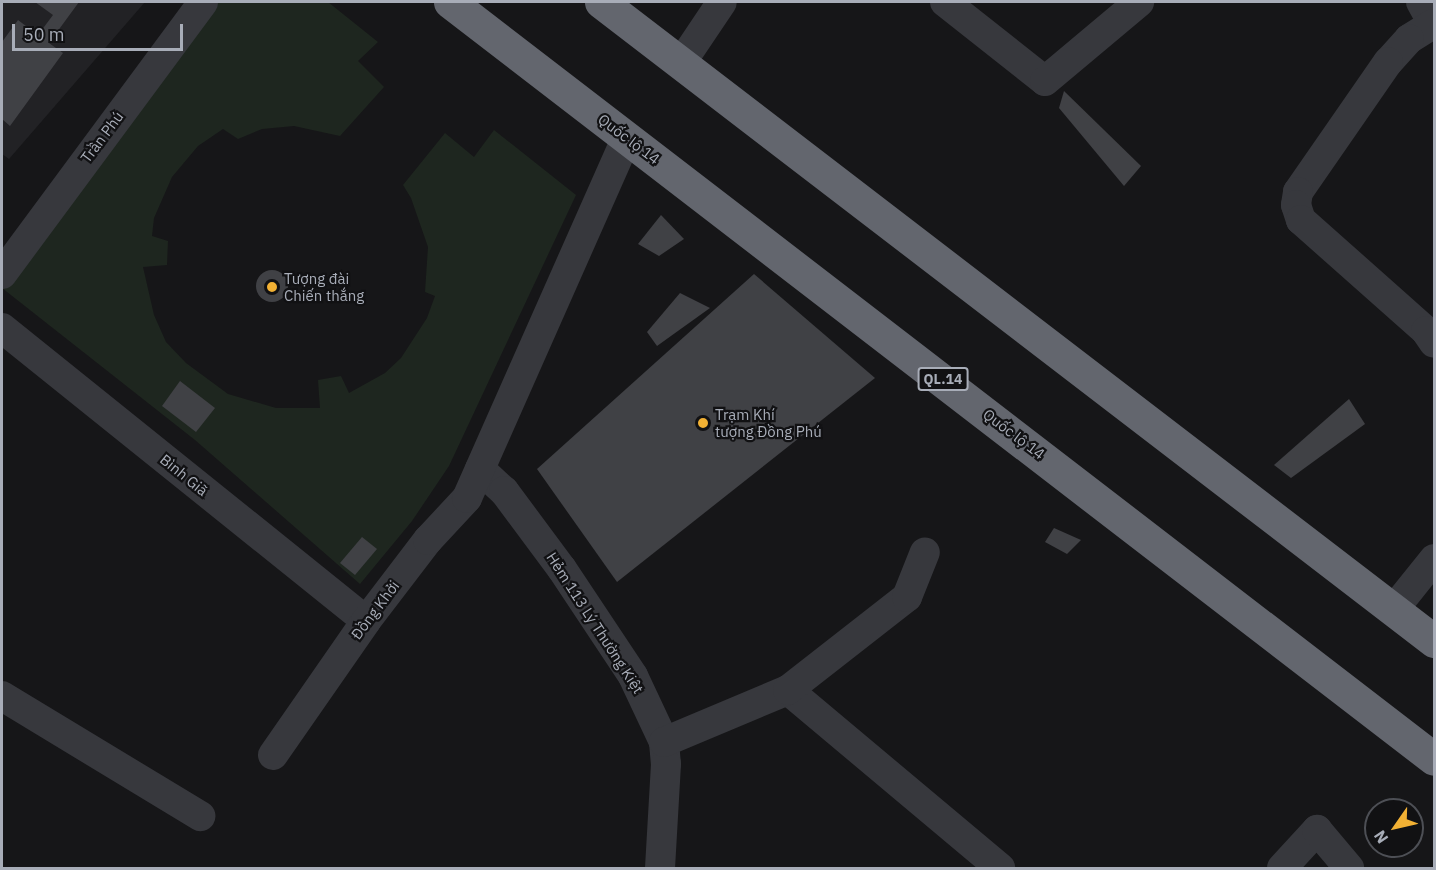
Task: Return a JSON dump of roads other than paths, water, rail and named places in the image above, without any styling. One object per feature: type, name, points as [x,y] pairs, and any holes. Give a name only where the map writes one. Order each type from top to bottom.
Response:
[{"type":"highway","points":[[601,2],[1434,641]]},
{"type":"highway","name":"Quốc lộ 14","points":[[468,7],[627,137],[1434,759]]},
{"type":"street","name":"Trần Phú","points":[[2,274],[204,2]]},
{"type":"street","points":[[681,63],[722,2]]},
{"type":"street","points":[[945,2],[1045,81],[1139,2]]},
{"type":"street","points":[[1429,16],[1388,62],[1298,192],[1296,205],[1301,220],[1426,331],[1434,343]]},
{"type":"street","name":"Đồng Khởi","points":[[273,755],[366,621],[428,540],[467,498],[627,137]]},
{"type":"street","name":"Bình Giã","points":[[2,328],[366,621]]},
{"type":"street","name":"Hẻm 113 Lý Thường Kiệt","points":[[480,469],[504,491],[562,569],[633,676],[664,742],[666,764],[660,868]]},
{"type":"street","points":[[664,742],[788,690],[907,597],[925,552]]},
{"type":"street","points":[[1394,609],[1434,559]]},
{"type":"street","points":[[788,690],[1000,868]]},
{"type":"street","points":[[2,696],[200,816]]},
{"type":"street","points":[[1282,868],[1317,830],[1349,868]]},
{"type":"place","name":"Tượng đài Chiến thắng","points":[[272,287]]},
{"type":"place","name":"Trạm Khí tượng Đồng Phú","points":[[703,423]]}]
